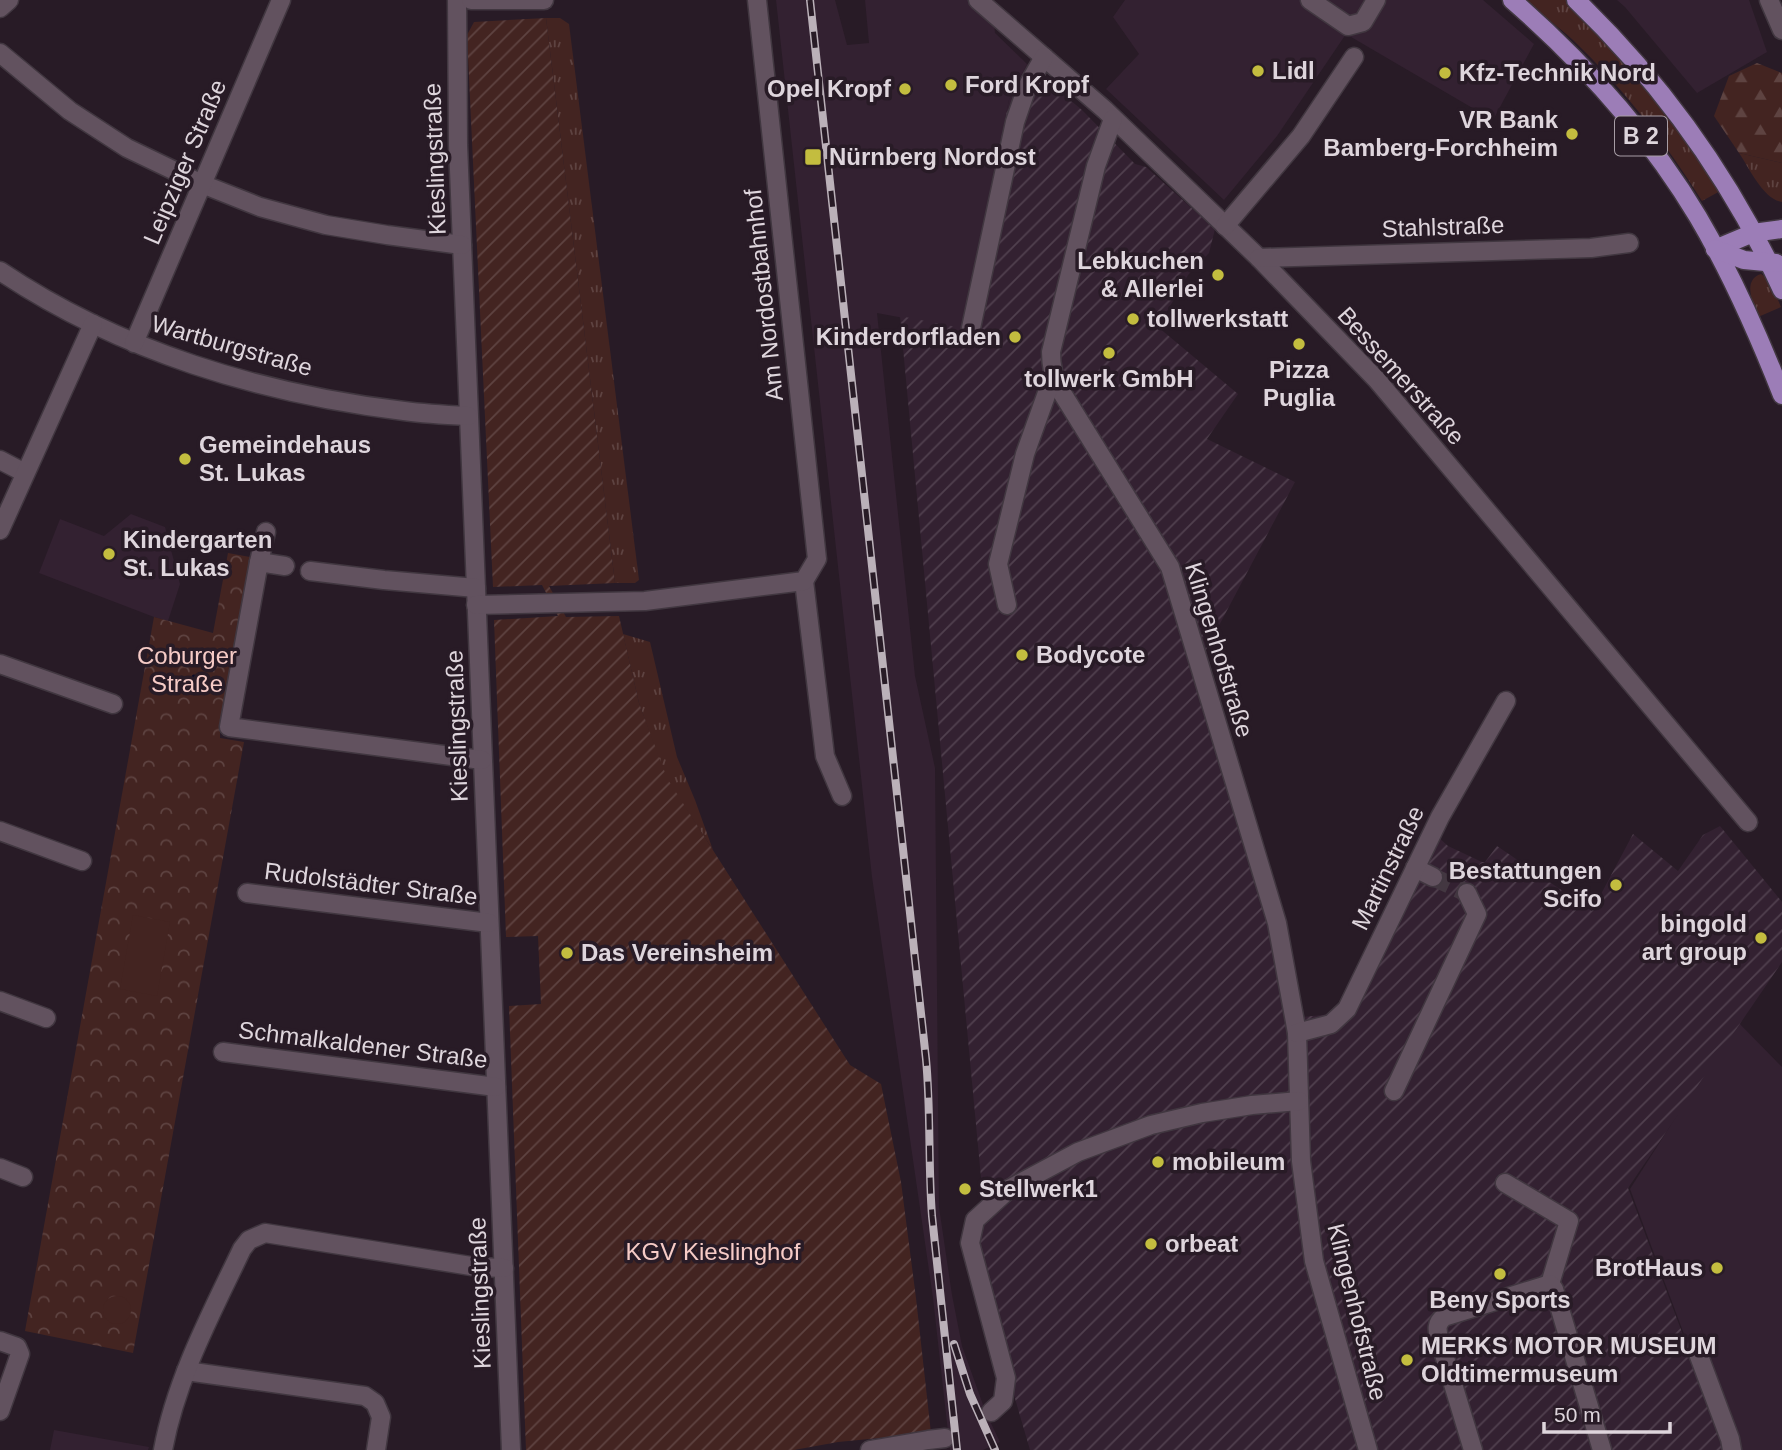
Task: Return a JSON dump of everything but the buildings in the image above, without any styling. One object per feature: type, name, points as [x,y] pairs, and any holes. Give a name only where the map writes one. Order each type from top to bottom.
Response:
[{"type":"main road","name":"B 2","points":[[1512,0],[1561,45],[1623,114],[1676,185],[1715,249],[1780,383]]},
{"type":"main road","name":"B 2","points":[[1576,0],[1630,55],[1674,109],[1709,159],[1753,233],[1776,263],[1782,290]]},
{"type":"main road","points":[[1715,249],[1753,233],[1782,229]]},
{"type":"main road","points":[[1715,249],[1744,260],[1776,263]]},
{"type":"street","points":[[0,8],[9,0]]},
{"type":"street","name":"Leipziger Straße","points":[[134,343],[281,0]]},
{"type":"street","name":"Kieslingstraße","points":[[457,0],[458,145],[468,416],[512,1450]]},
{"type":"street","points":[[471,0],[544,0]]},
{"type":"street","name":"Am Nordostbahnhof","points":[[757,0],[817,558],[804,582],[825,756],[842,796]]},
{"type":"street","name":"Bessemerstraße","points":[[978,0],[1113,119],[1259,258],[1377,380],[1748,822]]},
{"type":"street","points":[[1310,0],[1348,26],[1363,22],[1376,0]]},
{"type":"street","points":[[1769,0],[1782,30]]},
{"type":"street","points":[[0,52],[70,111],[127,148],[202,184],[260,207],[326,225],[462,245]]},
{"type":"street","points":[[971,328],[1015,122],[1027,87],[1044,57]]},
{"type":"street","points":[[1225,226],[1301,136],[1354,57]]},
{"type":"street","name":"Klingenhofstraße","points":[[1113,119],[1096,166],[1051,352],[1051,363],[1059,388],[1170,567],[1277,923],[1297,1033],[1301,1161],[1314,1261],[1368,1450]]},
{"type":"street","name":"Stahlstraße","points":[[1259,258],[1591,248],[1629,243]]},
{"type":"street","name":"Wartburgstraße","points":[[0,271],[22,286],[93,324],[134,343],[202,368],[306,394],[405,411],[468,416]]},
{"type":"street","points":[[0,530],[93,324]]},
{"type":"street","points":[[1007,605],[998,564],[1025,454],[1054,376]]},
{"type":"street","points":[[0,460],[25,473]]},
{"type":"street","points":[[266,532],[229,727],[482,760]]},
{"type":"street","points":[[260,562],[285,566]]},
{"type":"street","points":[[310,571],[384,580],[476,597],[645,601],[804,582]]},
{"type":"street","points":[[0,664],[113,704]]},
{"type":"street","name":"Martinstraße","points":[[1297,1033],[1331,1024],[1347,1009],[1440,817],[1506,701]]},
{"type":"street","points":[[0,831],[82,861]]},
{"type":"street","points":[[1415,868],[1433,877]]},
{"type":"street","name":"Rudolstädter Straße","points":[[247,893],[489,923]]},
{"type":"street","points":[[1394,1091],[1477,915],[1467,893]]},
{"type":"street","points":[[0,1001],[46,1018]]},
{"type":"street","name":"Schmalkaldener Straße","points":[[223,1052],[496,1087]]},
{"type":"street","points":[[991,1412],[1003,1401],[1006,1378],[970,1242],[975,1220],[1009,1189],[1078,1152],[1151,1125],[1202,1113],[1299,1101]]},
{"type":"street","points":[[0,1168],[23,1177]]},
{"type":"street","points":[[1505,1183],[1569,1221],[1550,1284]]},
{"type":"street","points":[[163,1450],[167,1424],[186,1371],[242,1249],[249,1240],[265,1233],[477,1267],[504,1268]]},
{"type":"street","points":[[1473,1450],[1439,1338],[1438,1324],[1444,1317],[1550,1284]]},
{"type":"street","points":[[1550,1284],[1554,1289],[1602,1450]]},
{"type":"street","points":[[0,1411],[20,1354],[9,1344]]},
{"type":"street","points":[[1696,1349],[1732,1450]]},
{"type":"street","points":[[186,1371],[365,1396],[375,1403],[381,1417],[376,1450]]},
{"type":"street","points":[[870,1450],[945,1438]]},
{"type":"shaded area","points":[[776,0],[835,0],[847,45],[869,43],[865,0],[969,0],[994,22],[995,33],[1027,64],[1009,100],[962,329],[877,313],[915,676],[935,768],[939,1207],[962,1346],[986,1413],[1000,1442],[983,1450],[950,1450],[933,1298],[872,877]]},
{"type":"shaded area","points":[[1125,0],[1483,0],[1534,44],[1493,120],[1346,34],[1277,136],[1224,200],[1106,89],[1139,54],[1113,17]]},
{"type":"shaded area","points":[[1617,0],[1749,0],[1767,52],[1697,93]]},
{"type":"shaded area","points":[[1027,64],[1082,110],[1135,164],[1146,167],[1215,229],[1209,253],[1188,275],[1158,327],[1238,394],[1207,439],[1295,482],[1206,650],[1277,902],[1302,1017],[1333,1014],[1426,826],[1448,846],[1482,862],[1485,862],[1497,846],[1592,911],[1633,834],[1678,871],[1703,835],[1720,826],[1782,902],[1782,962],[1628,1188],[1726,1450],[1030,1450],[966,1230],[983,1199],[900,316],[962,328],[1009,100]]},
{"type":"shaded area","name":"Kindergarten St. Lukas","points":[[131,514],[165,527],[180,584],[168,621],[39,573],[60,519],[104,536]]},
{"type":"shaded area","points":[[1737,1021],[1782,1067],[1782,1450],[1727,1450],[1630,1189]]},
{"type":"shaded area","points":[[54,1430],[149,1447],[148,1450],[50,1450]]},
{"type":"green space","points":[[1522,0],[1569,0],[1638,71],[1722,190],[1702,201],[1659,137],[1609,77],[1567,35]]},
{"type":"green space","points":[[546,18],[560,18],[569,24],[639,580],[635,583],[615,583]]},
{"type":"green space","name":"KGV Kieslinghof","points":[[546,18],[615,583],[549,586],[566,617],[619,616],[639,703],[667,778],[850,1065],[881,1084],[901,1182],[931,1433],[838,1442],[794,1450],[526,1450],[509,1006],[541,1004],[538,936],[506,937],[494,620],[558,616],[542,585],[493,587],[467,35],[474,22]]},
{"type":"green space","points":[[1757,63],[1782,73],[1782,163],[1739,153],[1714,116],[1729,76]]},
{"type":"green space","points":[[1739,153],[1782,163],[1782,202],[1775,200],[1763,189]]},
{"type":"green space","points":[[1761,274],[1771,284],[1781,307],[1758,317],[1750,287],[1755,277]]},
{"type":"green space","name":"Coburger Straße","points":[[228,553],[250,557],[220,721],[220,738],[244,742],[133,1353],[25,1331],[154,617],[213,633]]},
{"type":"green space","points":[[623,634],[650,642],[677,757],[713,850],[666,778],[639,703]]},
{"type":"green space","points":[[133,915],[170,922],[157,996],[120,989]]},
{"type":"green space","points":[[117,1296],[127,1300],[131,1310],[127,1320],[117,1324],[107,1320],[103,1310],[107,1300]]},
{"type":"waterway","points":[[169,688],[176,685],[201,688],[201,680],[194,677]]},
{"type":"tunnel","points":[[1433,877],[1467,893]]},
{"type":"railway","points":[[810,0],[926,1059],[932,1216],[957,1450]]},
{"type":"railway","points":[[954,1344],[970,1394],[995,1450]]},
{"type":"place","name":"Lidl","points":[[1258,71]]},
{"type":"place","name":"Kfz-Technik Nord","points":[[1445,73]]},
{"type":"place","name":"Ford Kropf","points":[[951,85]]},
{"type":"place","name":"Opel Kropf","points":[[905,89]]},
{"type":"place","name":"VR Bank Bamberg-Forchheim","points":[[1572,134]]},
{"type":"place","name":"Nürnberg Nordost","points":[[813,157]]},
{"type":"place","name":"Lebkuchen & Allerlei","points":[[1218,275]]},
{"type":"place","name":"tollwerkstatt","points":[[1133,319]]},
{"type":"place","name":"Kinderdorfladen","points":[[1015,337]]},
{"type":"place","name":"Pizza Puglia","points":[[1299,344]]},
{"type":"place","name":"tollwerk GmbH","points":[[1109,353]]},
{"type":"place","name":"Gemeindehaus St. Lukas","points":[[185,459]]},
{"type":"place","name":"Kindergarten St. Lukas","points":[[109,554]]},
{"type":"place","name":"Bodycote","points":[[1022,655]]},
{"type":"place","name":"Bestattungen Scifo","points":[[1616,885]]},
{"type":"place","name":"bingold art group","points":[[1761,938]]},
{"type":"place","name":"Das Vereinsheim","points":[[567,953]]},
{"type":"place","name":"mobileum","points":[[1158,1162]]},
{"type":"place","name":"Stellwerk1","points":[[965,1189]]},
{"type":"place","name":"orbeat","points":[[1151,1244]]},
{"type":"place","name":"BrotHaus","points":[[1717,1268]]},
{"type":"place","name":"Beny Sports","points":[[1500,1274]]},
{"type":"place","name":"MERKS MOTOR MUSEUM Oldtimermuseum","points":[[1407,1360]]}]
